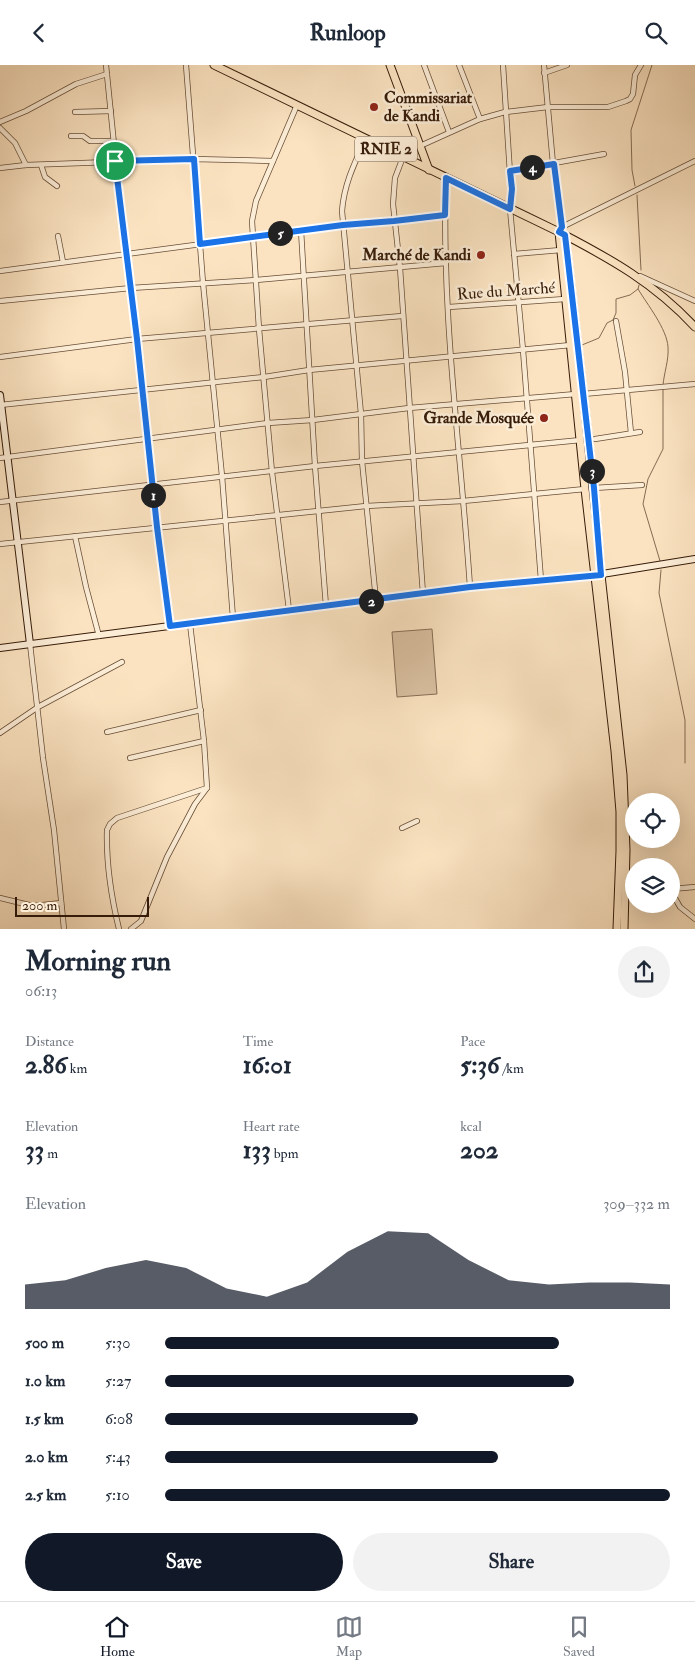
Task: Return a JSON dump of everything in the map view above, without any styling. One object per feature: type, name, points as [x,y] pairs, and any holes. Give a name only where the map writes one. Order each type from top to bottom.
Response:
[{"type":"main road","name":"RNIE 2","points":[[214,65],[510,209],[562,231],[634,274],[674,305],[695,327]]},
{"type":"main road","points":[[390,65],[429,170]]},
{"type":"main road","points":[[562,231],[561,251],[571,345],[594,488],[599,575],[620,812],[617,929]]},
{"type":"main road","points":[[562,231],[580,394],[585,489],[615,692],[626,814],[624,929]]},
{"type":"street","points":[[106,65],[115,161],[170,626]]},
{"type":"street","points":[[186,65],[207,334],[222,476],[233,618]]},
{"type":"street","points":[[424,65],[449,132]]},
{"type":"street","points":[[460,65],[480,119]]},
{"type":"street","points":[[503,65],[512,189],[510,209],[541,580]]},
{"type":"street","points":[[544,65],[562,231],[695,161]]},
{"type":"street","points":[[544,73],[567,65]]},
{"type":"street","points":[[420,146],[480,119],[505,112],[548,107],[608,107],[626,101],[633,94],[635,75],[641,65]]},
{"type":"street","points":[[0,122],[26,111],[76,84],[107,74]]},
{"type":"street","points":[[289,610],[276,516],[259,329],[253,236],[254,208],[297,105]]},
{"type":"street","points":[[75,112],[110,111]]},
{"type":"street","points":[[0,128],[14,143],[26,165]]},
{"type":"street","points":[[71,136],[83,136],[90,141],[113,141]]},
{"type":"street","points":[[366,138],[349,176],[344,194],[343,225],[361,414],[362,461],[376,600]]},
{"type":"street","points":[[510,171],[604,154]]},
{"type":"street","points":[[403,157],[394,189],[394,221],[400,268],[423,594]]},
{"type":"street","points":[[0,168],[115,161],[194,159],[273,161]]},
{"type":"street","points":[[41,165],[45,177],[57,186]]},
{"type":"street","points":[[446,178],[446,263],[470,587]]},
{"type":"street","points":[[0,271],[253,236],[445,215]]},
{"type":"street","points":[[301,230],[315,466],[326,606]]},
{"type":"street","points":[[58,236],[63,262]]},
{"type":"street","points":[[514,254],[561,251]]},
{"type":"street","points":[[0,301],[130,288],[256,280],[446,263]]},
{"type":"street","points":[[634,274],[695,301]]},
{"type":"street","name":"Rue du Marché","points":[[449,307],[566,299]]},
{"type":"street","points":[[0,357],[137,339],[402,316]]},
{"type":"street","points":[[616,321],[631,433]]},
{"type":"street","points":[[1,405],[264,377],[309,370],[571,345]]},
{"type":"street","points":[[0,458],[268,423],[313,420],[409,408],[695,384]]},
{"type":"street","points":[[0,395],[43,758],[54,830],[64,929]]},
{"type":"street","points":[[595,439],[640,432]]},
{"type":"street","points":[[0,502],[315,466],[581,440]]},
{"type":"street","points":[[594,488],[642,485]]},
{"type":"street","points":[[0,544],[366,506],[463,501],[585,489]]},
{"type":"street","points":[[75,536],[99,635]]},
{"type":"street","points":[[0,648],[470,587],[599,575],[695,559]]},
{"type":"street","points":[[131,929],[141,921],[166,857],[195,804],[207,787],[201,710],[190,623]]},
{"type":"street","points":[[0,733],[38,707],[122,661]]},
{"type":"street","points":[[107,731],[201,710]]},
{"type":"street","points":[[130,758],[204,741]]},
{"type":"street","points":[[119,929],[111,896],[108,872],[106,847],[107,830],[110,824],[117,818],[207,787]]},
{"type":"street","points":[[402,828],[417,821]]},
{"type":"street","points":[[680,889],[695,887]]},
{"type":"street","points":[[0,898],[33,906],[61,903]]},
{"type":"street","points":[[680,907],[695,919]]},
{"type":"shaded area","points":[[432,629],[437,694],[397,697],[392,632]]},
{"type":"waterway","points":[[635,186],[632,170],[631,130],[652,65]]},
{"type":"waterway","points":[[637,195],[641,270]]},
{"type":"waterway","points":[[639,285],[638,289],[667,340],[668,357],[663,385]]},
{"type":"waterway","points":[[582,345],[599,338],[607,323],[613,320],[616,313],[616,299],[630,295],[638,289]]},
{"type":"waterway","points":[[660,561],[643,504],[648,479],[663,449],[663,389]]},
{"type":"waterway","points":[[661,570],[659,593],[685,720],[685,763]]},
{"type":"place","name":"Commissariat de Kandi","points":[[374,107]]},
{"type":"place","name":"Marché de Kandi","points":[[481,255]]},
{"type":"place","name":"Grande Mosquée","points":[[544,418]]},
{"type":"route","points":[[194,159],[200,244],[343,225],[445,215],[446,178],[510,209],[512,189],[510,171],[554,164],[562,227],[559,232],[565,235],[594,488],[601,575],[470,587],[170,626],[115,161],[194,159]]}]
